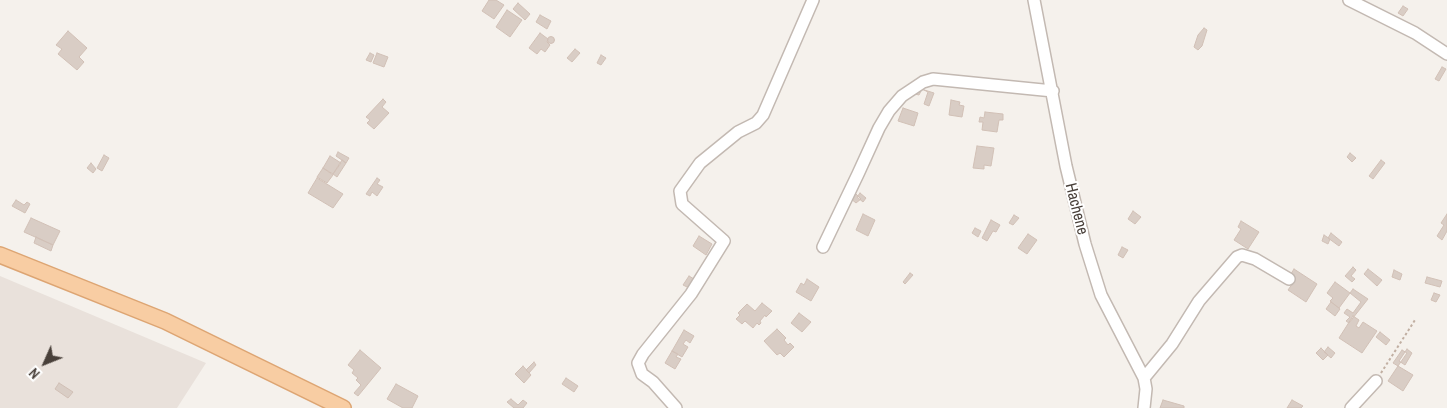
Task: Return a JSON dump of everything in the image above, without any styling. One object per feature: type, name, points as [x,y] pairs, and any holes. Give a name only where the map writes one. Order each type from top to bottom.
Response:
[{"type":"main road","points":[[0,254],[165,320],[343,408]]},
{"type":"street","points":[[676,408],[653,382],[642,374],[638,363],[642,354],[691,294],[724,241],[682,204],[680,191],[700,163],[738,132],[756,123],[763,115],[813,0]]},
{"type":"street","name":"Hachene","points":[[1034,0],[1066,166],[1085,244],[1101,295],[1144,378],[1146,389],[1144,408]]},
{"type":"street","points":[[1349,0],[1415,33],[1447,54]]},
{"type":"street","points":[[823,247],[879,128],[889,110],[902,96],[923,82],[933,80],[1052,91]]},
{"type":"street","points":[[1144,378],[1177,337],[1199,301],[1237,257],[1242,255],[1255,259],[1289,279]]},
{"type":"street","points":[[1351,408],[1376,381]]},
{"type":"path","points":[[1376,381],[1415,320]]},
{"type":"shaded area","points":[[0,276],[206,363],[177,408],[0,408]]},
{"type":"building","points":[[489,0],[496,0],[504,5],[494,19],[482,11]]},
{"type":"building","points":[[518,3],[530,14],[525,20],[513,9]]},
{"type":"building","points":[[1403,6],[1408,9],[1403,16],[1398,13]]},
{"type":"building","points":[[507,10],[522,20],[510,37],[496,27]]},
{"type":"building","points":[[540,15],[551,21],[547,29],[536,22]]},
{"type":"building","points":[[1204,28],[1207,30],[1202,46],[1198,50],[1194,47],[1198,35]]},
{"type":"building","points":[[68,31],[87,48],[79,57],[84,62],[77,70],[58,54],[62,49],[56,45]]},
{"type":"building","points":[[540,33],[548,39],[547,42],[550,45],[545,52],[541,49],[537,54],[529,48]]},
{"type":"building","points":[[551,36],[555,40],[551,44],[547,40]]},
{"type":"building","points":[[575,49],[580,53],[572,62],[567,58]]},
{"type":"building","points":[[370,53],[374,55],[371,62],[366,60]]},
{"type":"building","points":[[377,53],[388,57],[384,67],[373,63]]},
{"type":"building","points":[[601,55],[606,58],[601,65],[597,63]]},
{"type":"building","points":[[1442,67],[1446,69],[1439,81],[1435,79]]},
{"type":"building","points":[[918,88],[922,89],[919,95],[915,94]]},
{"type":"building","points":[[923,90],[934,93],[929,106],[924,104],[928,92]]},
{"type":"building","points":[[383,99],[386,102],[382,107],[389,113],[374,129],[367,123],[370,120],[366,117]]},
{"type":"building","points":[[951,100],[960,102],[959,105],[964,106],[962,117],[949,115]]},
{"type":"building","points":[[903,108],[918,113],[914,126],[898,121]]},
{"type":"building","points":[[985,112],[1003,114],[1003,120],[999,120],[997,132],[982,130],[983,122],[979,122],[980,117],[984,118]]},
{"type":"building","points":[[977,146],[994,148],[991,166],[984,165],[984,169],[973,168]]},
{"type":"building","points":[[338,152],[349,158],[346,163],[336,156]]},
{"type":"building","points":[[1350,153],[1356,158],[1352,162],[1347,157]]},
{"type":"building","points":[[104,155],[109,158],[102,171],[97,168]]},
{"type":"building","points":[[330,156],[341,163],[333,174],[323,168]]},
{"type":"building","points":[[342,160],[346,163],[337,177],[333,174]]},
{"type":"building","points":[[1381,160],[1385,163],[1373,179],[1369,176]]},
{"type":"building","points":[[91,163],[96,169],[93,173],[87,168]]},
{"type":"building","points":[[323,168],[333,175],[327,183],[317,177]]},
{"type":"building","points":[[317,178],[343,194],[333,208],[308,193]]},
{"type":"building","points":[[377,178],[380,180],[377,184],[383,187],[377,196],[372,192],[370,196],[366,194]]},
{"type":"building","points":[[855,193],[861,199],[856,203],[850,198]]},
{"type":"building","points":[[860,193],[866,198],[863,202],[857,197]]},
{"type":"building","points":[[16,200],[24,205],[27,202],[30,204],[25,213],[12,206]]},
{"type":"building","points":[[1133,211],[1141,217],[1135,224],[1128,219]]},
{"type":"building","points":[[863,214],[875,220],[868,236],[856,230]]},
{"type":"building","points":[[1447,214],[1447,231],[1442,240],[1437,236],[1444,225],[1441,223]]},
{"type":"building","points":[[1014,215],[1019,218],[1013,225],[1009,223]]},
{"type":"building","points":[[31,218],[60,231],[53,245],[24,232]]},
{"type":"building","points":[[991,220],[1000,225],[996,232],[993,231],[987,241],[982,238]]},
{"type":"building","points":[[1241,221],[1259,232],[1248,249],[1234,240],[1241,229],[1238,227]]},
{"type":"building","points":[[975,228],[981,231],[978,237],[972,233]]},
{"type":"building","points":[[1331,233],[1342,242],[1339,246],[1328,238]]},
{"type":"building","points":[[1028,234],[1037,240],[1027,254],[1018,248]]},
{"type":"building","points":[[1324,235],[1330,239],[1328,244],[1322,241]]},
{"type":"building","points":[[699,236],[712,244],[706,255],[693,246]]},
{"type":"building","points":[[36,237],[53,245],[51,251],[34,243]]},
{"type":"building","points":[[1122,247],[1128,250],[1123,258],[1118,255]]},
{"type":"building","points":[[1353,267],[1356,270],[1351,276],[1355,279],[1352,282],[1345,276]]},
{"type":"building","points":[[1294,269],[1317,284],[1306,302],[1288,290],[1295,280],[1289,277]]},
{"type":"building","points":[[1368,269],[1382,280],[1377,286],[1364,274]]},
{"type":"building","points":[[1394,270],[1402,274],[1400,280],[1392,277]]},
{"type":"building","points":[[910,273],[913,275],[905,284],[903,282]]},
{"type":"building","points":[[689,276],[694,279],[689,288],[683,285]]},
{"type":"building","points":[[1427,277],[1442,281],[1440,287],[1425,283]]},
{"type":"building","points":[[807,279],[819,287],[811,301],[796,292],[801,283],[804,285]]},
{"type":"building","points":[[1335,282],[1350,293],[1339,308],[1330,301],[1333,298],[1327,293]]},
{"type":"building","points":[[1353,289],[1368,299],[1349,323],[1346,321],[1350,317],[1344,313],[1347,309],[1353,313],[1361,302],[1350,293]]},
{"type":"building","points":[[1434,293],[1440,295],[1436,302],[1431,300]]},
{"type":"building","points":[[1331,302],[1340,309],[1335,316],[1326,309]]},
{"type":"building","points":[[762,303],[772,311],[766,317],[765,315],[759,325],[757,323],[753,328],[745,321],[742,324],[736,319],[740,315],[738,313],[747,304],[755,311]]},
{"type":"building","points":[[799,313],[811,322],[802,332],[791,323]]},
{"type":"building","points":[[1353,316],[1359,320],[1356,326],[1359,328],[1363,322],[1377,331],[1362,353],[1339,338]]},
{"type":"building","points":[[777,329],[786,338],[784,340],[788,345],[790,343],[794,347],[784,357],[780,353],[777,355],[764,341]]},
{"type":"building","points":[[684,330],[694,336],[690,343],[686,340],[683,344],[688,347],[682,357],[672,351]]},
{"type":"building","points":[[1380,332],[1390,340],[1386,345],[1376,337]]},
{"type":"building","points":[[1328,347],[1335,353],[1331,358],[1324,352]]},
{"type":"building","points":[[1321,348],[1328,355],[1323,360],[1316,353]]},
{"type":"building","points":[[1407,349],[1412,353],[1405,365],[1399,361]]},
{"type":"building","points":[[360,350],[381,368],[358,396],[354,393],[361,385],[356,380],[358,378],[352,373],[354,370],[348,365]]},
{"type":"building","points":[[1402,350],[1407,353],[1398,366],[1393,363]]},
{"type":"building","points":[[672,351],[678,354],[676,357],[681,359],[675,369],[665,363]]},
{"type":"building","points":[[534,362],[536,365],[529,373],[526,370]]},
{"type":"building","points":[[523,366],[531,375],[524,383],[515,374]]},
{"type":"building","points":[[1398,366],[1413,375],[1403,391],[1388,381]]},
{"type":"building","points":[[566,378],[578,386],[574,392],[562,384]]},
{"type":"building","points":[[59,383],[73,392],[68,398],[55,389]]},
{"type":"building","points":[[396,384],[418,396],[412,408],[403,408],[387,399]]},
{"type":"building","points":[[511,399],[518,405],[523,400],[527,403],[523,408],[514,408],[507,402]]},
{"type":"building","points":[[1163,400],[1184,406],[1184,408],[1160,408]]},
{"type":"building","points":[[1292,400],[1303,406],[1301,408],[1287,408]]}]
